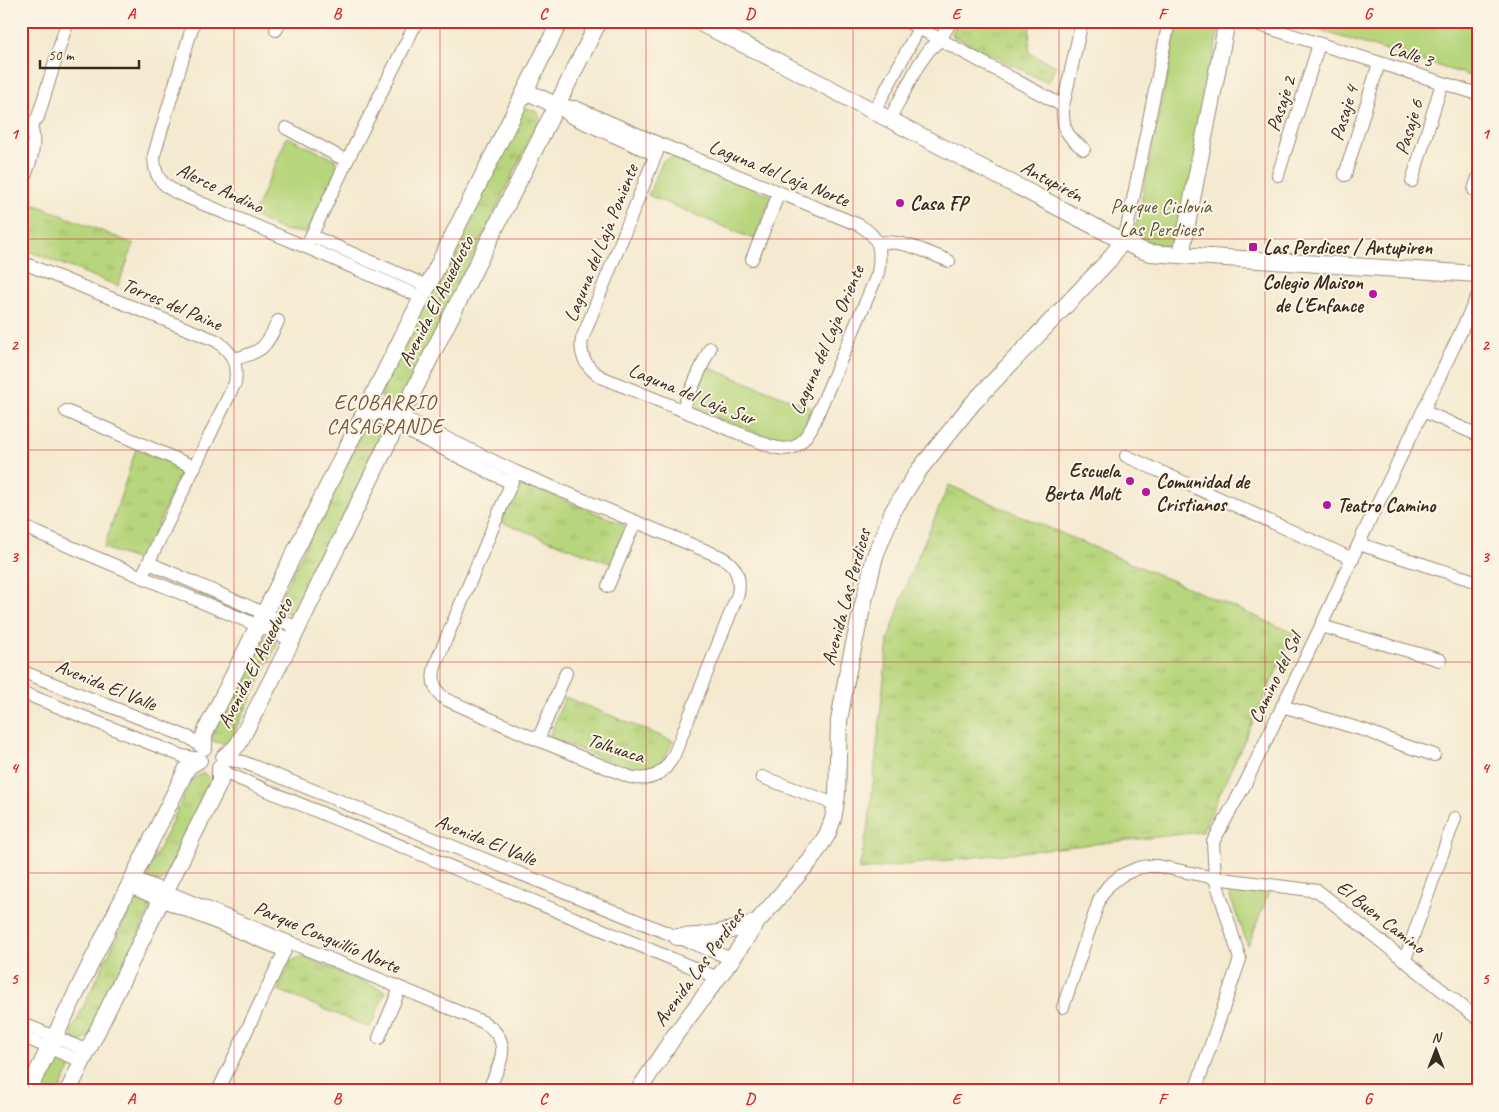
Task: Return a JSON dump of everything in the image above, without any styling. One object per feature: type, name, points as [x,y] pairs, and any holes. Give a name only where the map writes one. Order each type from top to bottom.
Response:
[{"type":"street","name":"Alerce Andino","points":[[194,21],[156,149],[154,164],[158,176],[165,186],[177,193],[309,241],[424,292]]},
{"type":"street","points":[[309,241],[417,21]]},
{"type":"street","name":"Avenida El Acueducto","points":[[201,753],[207,728],[560,21]]},
{"type":"street","name":"Avenida El Acueducto","points":[[222,762],[239,743],[295,634],[599,21]]},
{"type":"street","name":"Antupirén","points":[[696,21],[779,62],[1138,250],[1181,255],[1478,274]]},
{"type":"street","points":[[906,21],[922,25],[940,40],[1063,106]]},
{"type":"street","points":[[889,120],[919,64],[929,50],[940,40],[951,21]]},
{"type":"street","points":[[1082,21],[1063,106],[1062,122],[1071,140],[1084,148]]},
{"type":"street","name":"Avenida Las Perdices","points":[[638,1091],[675,1035],[757,922],[817,851],[830,827],[836,804],[839,721],[842,702],[861,613],[876,556],[893,511],[919,470],[972,404],[1109,260],[1122,242],[1129,219],[1169,21]]},
{"type":"street","points":[[1181,255],[1227,21]]},
{"type":"street","name":"Calle 3","points":[[1248,21],[1478,94]]},
{"type":"street","points":[[21,187],[34,148],[33,135],[26,128],[38,117],[67,24]]},
{"type":"street","points":[[874,112],[922,25]]},
{"type":"street","name":"Pasaje 2","points":[[1278,175],[1319,44]]},
{"type":"street","name":"Pasaje 4","points":[[1345,175],[1379,63]]},
{"type":"street","name":"Pasaje 6","points":[[1412,181],[1442,83]]},
{"type":"street","points":[[525,91],[558,106]]},
{"type":"street","name":"Laguna del Laja Norte","points":[[558,106],[575,107],[658,150],[779,193],[859,226],[872,234],[878,243]]},
{"type":"street","points":[[286,128],[347,161]]},
{"type":"street","name":"Laguna del Laja Poniente","points":[[582,356],[582,339],[658,150]]},
{"type":"street","points":[[1474,190],[1478,178]]},
{"type":"street","points":[[752,259],[779,193]]},
{"type":"street","points":[[878,243],[886,241],[903,243],[949,262]]},
{"type":"street","name":"Laguna del Laja Oriente","points":[[797,447],[812,427],[878,273],[880,258],[878,243]]},
{"type":"street","name":"Torres del Paine","points":[[21,262],[217,341],[229,350],[234,359],[235,383],[142,576]]},
{"type":"street","name":"Camino del Sol","points":[[1195,1091],[1240,959],[1215,878],[1213,842],[1244,784],[1321,626],[1399,458],[1423,412],[1478,295]]},
{"type":"street","points":[[234,359],[259,351],[266,344],[278,321]]},
{"type":"street","points":[[682,410],[710,348]]},
{"type":"street","name":"Laguna del Laja Sur","points":[[582,356],[591,370],[602,377],[770,446],[785,450],[797,447]]},
{"type":"street","points":[[368,405],[513,477]]},
{"type":"street","points":[[66,412],[194,467]]},
{"type":"street","points":[[1423,412],[1478,435]]},
{"type":"street","points":[[1126,456],[1353,559]]},
{"type":"street","name":"Tolhuaca","points":[[513,477],[634,522],[725,559],[733,566],[739,581],[738,594],[674,755],[662,772],[650,778],[637,779],[538,740],[445,699],[436,690],[434,668],[513,477]]},
{"type":"street","points":[[608,586],[634,522]]},
{"type":"street","points":[[21,526],[142,576],[295,634]]},
{"type":"street","points":[[1359,544],[1478,582]]},
{"type":"street","points":[[149,563],[261,620]]},
{"type":"street","points":[[1321,626],[1440,660]]},
{"type":"street","name":"Avenida El Valle","points":[[21,671],[190,738],[201,753],[182,756],[21,692]]},
{"type":"street","points":[[538,740],[566,673]]},
{"type":"street","points":[[1282,706],[1367,731],[1434,755]]},
{"type":"street","points":[[28,1091],[186,770],[201,753],[213,744],[219,746],[223,751],[218,786],[68,1091]]},
{"type":"street","points":[[201,753],[202,765],[207,769],[214,769],[222,762]]},
{"type":"street","name":"Avenida El Valle","points":[[222,762],[243,762],[732,959]]},
{"type":"street","name":"Avenida El Valle","points":[[222,762],[232,776],[718,978]]},
{"type":"street","points":[[762,778],[836,804]]},
{"type":"street","points":[[1404,959],[1455,818]]},
{"type":"street","points":[[383,838],[390,821]]},
{"type":"street","name":"El Buen Camino","points":[[1063,1007],[1100,898],[1108,886],[1122,875],[1138,868],[1158,866],[1215,878],[1318,891],[1478,1020]]},
{"type":"street","points":[[504,888],[511,870]]},
{"type":"street","name":"Parque Conguillío Norte","points":[[132,882],[287,946],[484,1022],[494,1028],[503,1044],[501,1062],[488,1091]]},
{"type":"street","points":[[677,937],[718,934],[757,922]]},
{"type":"street","points":[[218,1091],[287,946]]},
{"type":"street","points":[[379,1038],[400,988]]},
{"type":"street","points":[[21,1023],[52,1043]]},
{"type":"street","points":[[21,1036],[52,1043],[85,1056]]},
{"type":"green space","points":[[958,21],[1025,21],[1030,24],[1029,53],[1056,66],[1048,83],[951,35]]},
{"type":"green space","name":"Parque Ciclovía Las Perdices","points":[[1178,21],[1220,21],[1179,248],[1155,244],[1134,236]]},
{"type":"green space","points":[[1288,21],[1451,21],[1478,30],[1478,78]]},
{"type":"green space","points":[[527,108],[538,112],[540,119],[401,403],[389,406],[383,401],[380,394],[520,110]]},
{"type":"green space","points":[[287,137],[336,160],[338,168],[306,233],[282,230],[253,216]]},
{"type":"green space","points":[[672,157],[769,195],[771,198],[755,238],[648,195],[663,161]]},
{"type":"green space","points":[[26,201],[134,244],[118,286],[21,248],[21,212]]},
{"type":"green space","points":[[707,367],[812,408],[801,430],[791,438],[776,439],[766,437],[690,406]]},
{"type":"green space","points":[[372,422],[382,426],[384,432],[296,612],[290,614],[282,610],[278,602],[367,423]]},
{"type":"green space","points":[[136,449],[182,467],[143,562],[104,548]]},
{"type":"green space","points":[[949,485],[1294,633],[1202,832],[859,870],[869,822],[888,641],[909,577]]},
{"type":"green space","points":[[527,486],[623,524],[626,529],[612,564],[501,522],[514,491]]},
{"type":"green space","points":[[268,634],[276,639],[276,647],[230,740],[222,744],[213,741],[212,735],[258,640]]},
{"type":"green space","points":[[565,697],[673,741],[664,760],[650,771],[632,771],[549,737]]},
{"type":"green space","points":[[203,773],[210,778],[210,785],[165,879],[157,883],[148,880],[147,874],[192,779]]},
{"type":"green space","points":[[1226,886],[1269,892],[1248,946]]},
{"type":"green space","points":[[140,899],[150,903],[149,912],[89,1037],[82,1041],[72,1039],[72,1030],[133,904]]},
{"type":"green space","points":[[302,956],[386,991],[370,1028],[278,990],[290,962]]},
{"type":"green space","points":[[61,1058],[70,1063],[70,1069],[59,1091],[39,1091],[54,1060]]},
{"type":"waterway","points":[[1377,21],[1398,28]]},
{"type":"place","name":"Casa FP","points":[[900,203]]},
{"type":"place","name":"Las Perdices / Antupiren","points":[[1253,247]]},
{"type":"place","name":"Colegio Maison de L'Enfance","points":[[1373,294]]},
{"type":"place","name":"Escuela Berta Molt","points":[[1130,481]]},
{"type":"place","name":"Comunidad de Cristianos","points":[[1146,492]]},
{"type":"place","name":"Teatro Camino","points":[[1327,505]]},
{"type":"district","name":"ECOBARRIO CASAGRANDE","points":[[385,414]]}]
